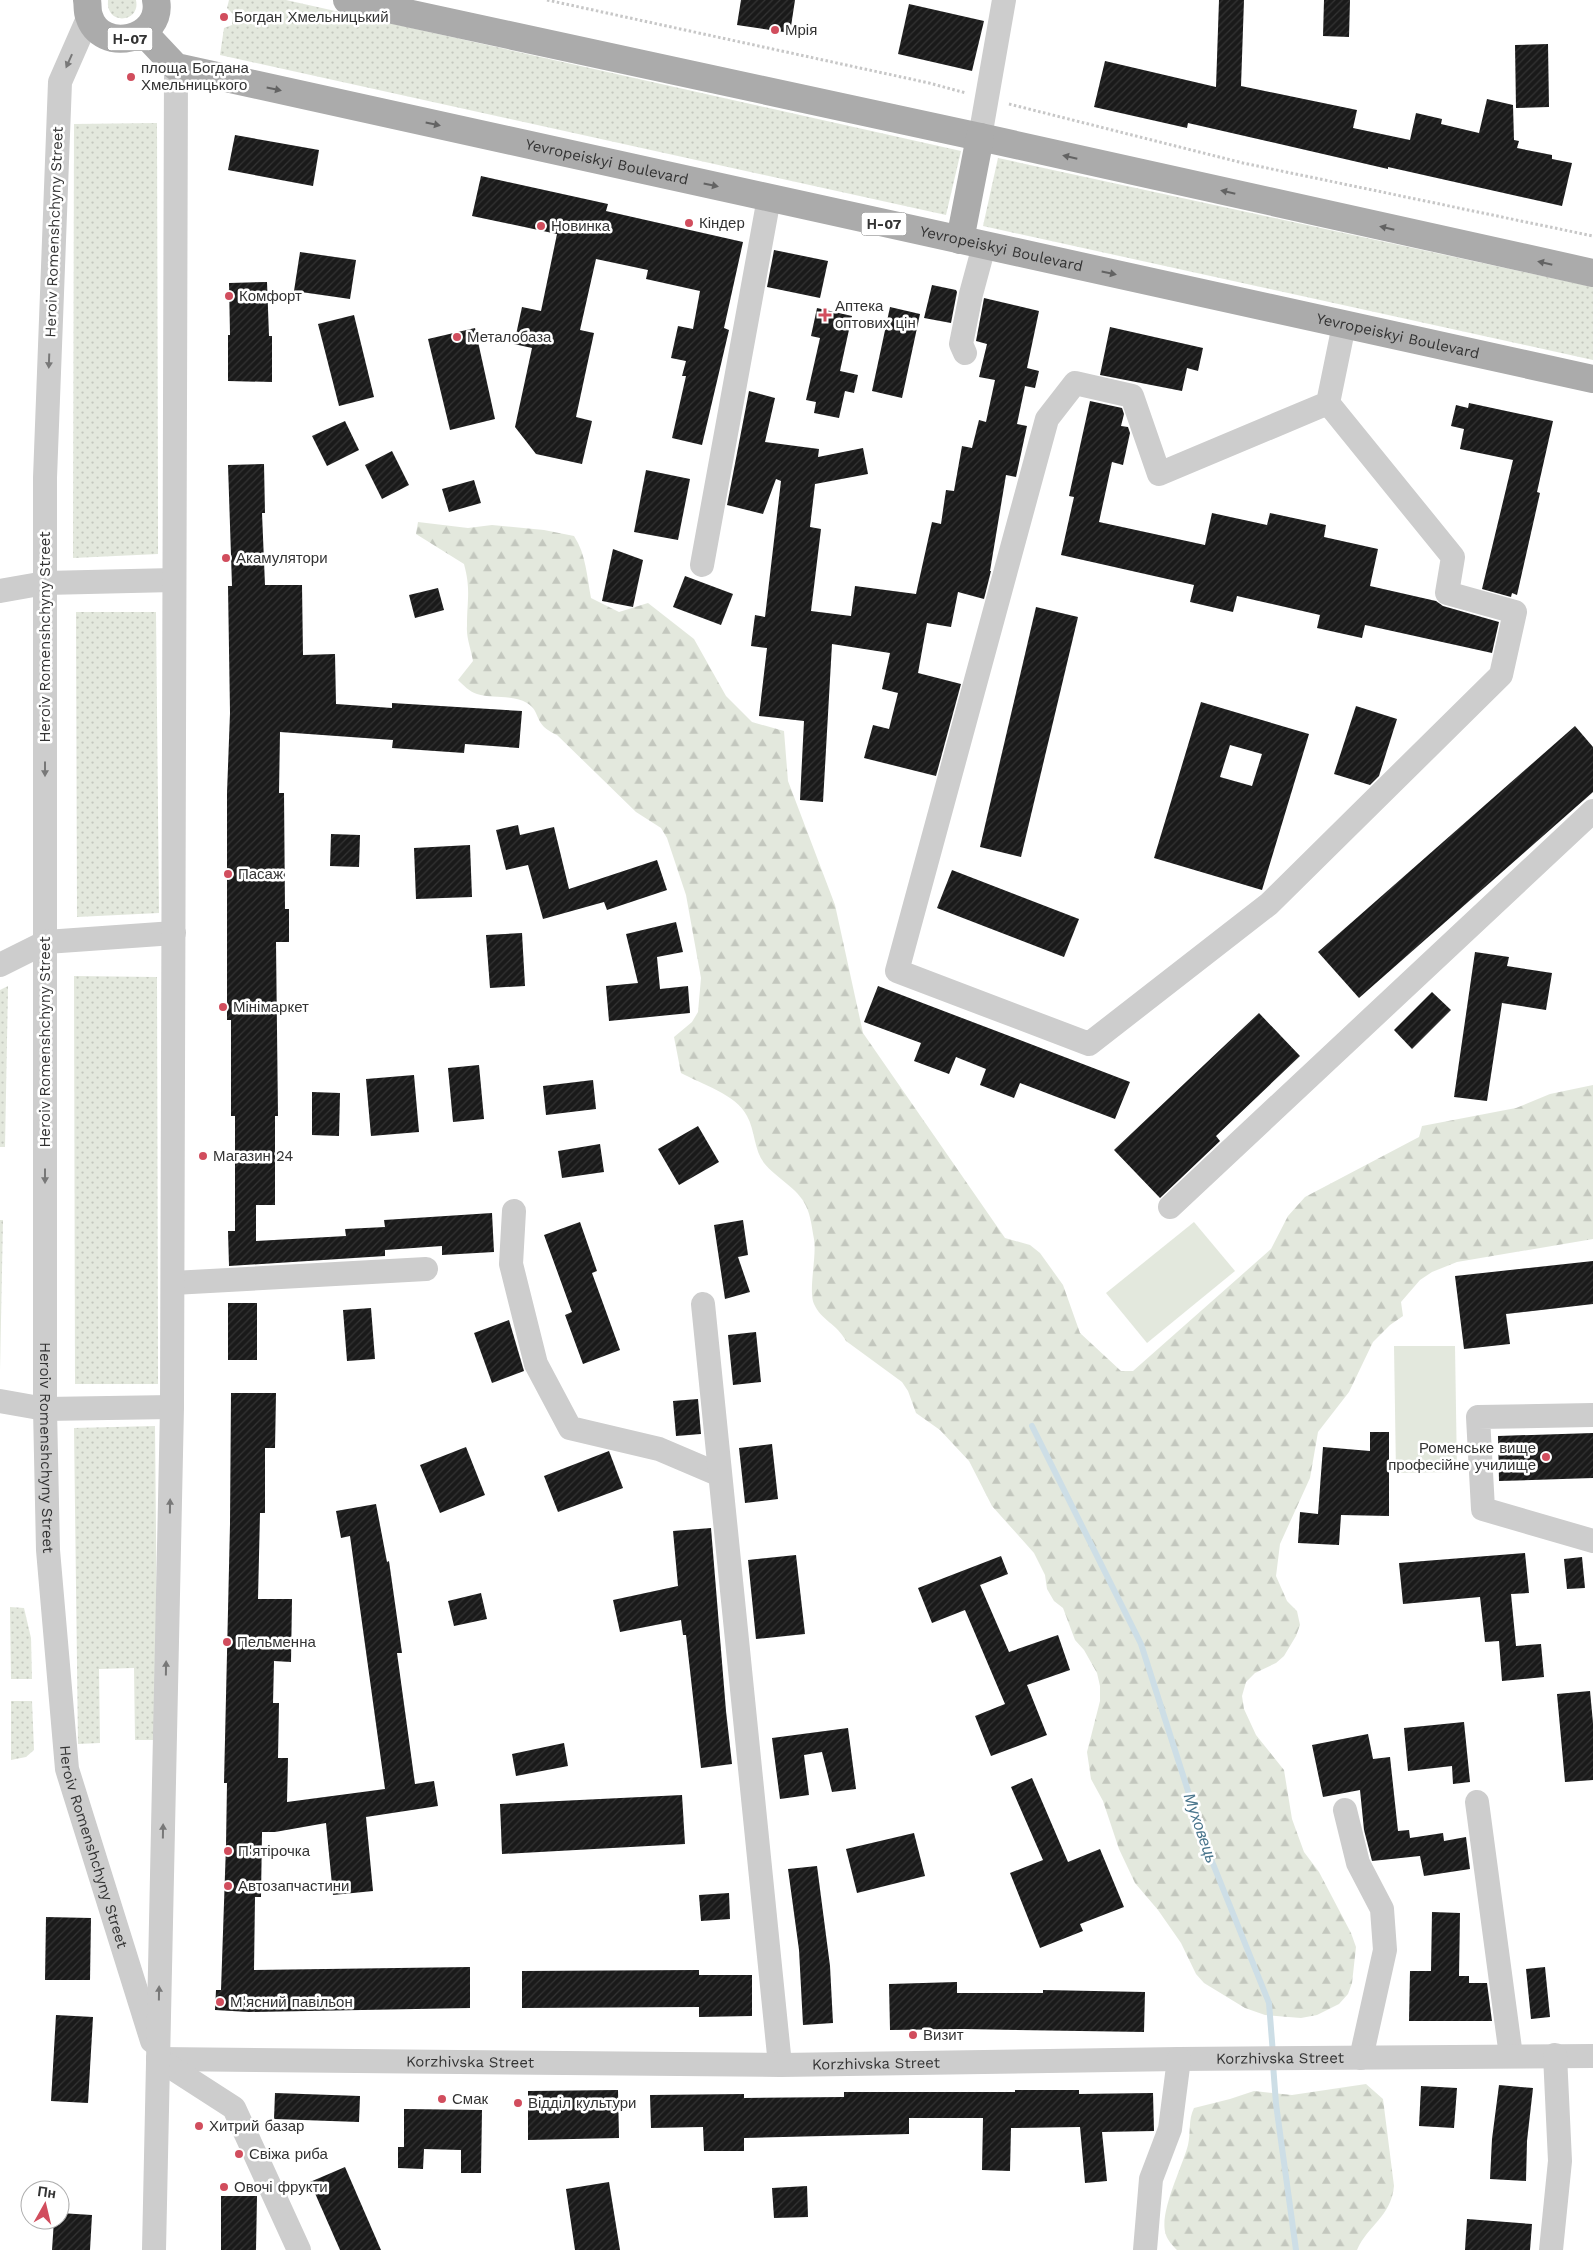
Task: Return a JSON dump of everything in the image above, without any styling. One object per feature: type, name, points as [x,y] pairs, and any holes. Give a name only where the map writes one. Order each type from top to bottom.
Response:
[{"type":"main road","name":"Н-07","points":[[88,8],[98,31],[112,39],[129,40],[144,32],[154,19],[156,0]]},
{"type":"main road","points":[[347,0],[980,137],[1593,274]]},
{"type":"main road","name":"Н-07","points":[[144,32],[176,67]]},
{"type":"main road","name":"Yevropeiskyi Boulevard","points":[[176,67],[1593,379]]},
{"type":"main road","points":[[972,243],[980,137]]},
{"type":"street","points":[[980,137],[1004,0]]},
{"type":"street","name":"Heroiv Romenshchyny Street","points":[[88,8],[60,82],[45,478],[45,1408],[48,1550],[67,1769],[158,2059]]},
{"type":"street","name":"Heroiv Romenshchyny Street","points":[[154,2250],[172,1406],[176,67]]},
{"type":"street","points":[[702,565],[769,198]]},
{"type":"street","points":[[966,353],[961,344],[971,294],[972,243]]},
{"type":"street","points":[[1328,403],[1344,325]]},
{"type":"street","points":[[1075,383],[1132,396],[1159,474],[1328,403],[1453,557],[1447,593],[1515,612],[1501,675],[1269,904],[1089,1044],[897,971],[1047,419],[1075,383]]},
{"type":"street","points":[[0,591],[45,583],[174,580]]},
{"type":"street","points":[[1170,1208],[1593,811]]},
{"type":"street","points":[[0,965],[46,942],[174,933]]},
{"type":"street","points":[[514,1211],[511,1264],[536,1364],[570,1428],[659,1449],[720,1475]]},
{"type":"street","points":[[173,1283],[426,1269]]},
{"type":"street","points":[[703,1304],[780,2065]]},
{"type":"street","points":[[0,1401],[45,1408],[172,1406]]},
{"type":"street","points":[[1593,1415],[1478,1417],[1483,1509],[1593,1541]]},
{"type":"street","points":[[1477,1802],[1511,2056]]},
{"type":"street","points":[[1345,1810],[1358,1863],[1382,1909],[1385,1950],[1361,2058]]},
{"type":"street","points":[[1551,2250],[1560,2162],[1554,2055]]},
{"type":"street","name":"Korzhivska Street","points":[[158,2059],[780,2065],[1179,2059],[1593,2056]]},
{"type":"street","points":[[158,2059],[234,2108],[298,2250]]},
{"type":"street","points":[[1144,2250],[1151,2179],[1170,2129],[1179,2059]]},
{"type":"path","points":[[547,0],[929,83],[1243,164],[1593,236]]},
{"type":"green space","points":[[108,0],[136,0],[136,8],[129,17],[117,17],[112,14]]},
{"type":"green space","points":[[229,0],[286,0],[961,151],[946,215],[220,55],[224,28],[232,25],[233,14],[227,8]]},
{"type":"green space","points":[[157,123],[158,554],[73,558],[74,124]]},
{"type":"green space","points":[[998,158],[1593,287],[1593,360],[983,226]]},
{"type":"green space","points":[[418,522],[468,528],[492,525],[544,530],[574,536],[584,558],[591,598],[619,612],[648,603],[694,639],[726,696],[752,722],[784,731],[788,781],[835,905],[863,1033],[1005,1238],[1030,1245],[1040,1253],[1063,1285],[1080,1333],[1121,1371],[1133,1371],[1271,1249],[1288,1216],[1305,1197],[1419,1137],[1422,1126],[1516,1108],[1550,1094],[1593,1085],[1593,1239],[1457,1262],[1432,1272],[1420,1280],[1401,1302],[1403,1316],[1390,1325],[1373,1342],[1349,1392],[1318,1432],[1310,1478],[1280,1544],[1276,1576],[1287,1601],[1297,1611],[1300,1625],[1284,1656],[1276,1663],[1255,1673],[1246,1682],[1242,1696],[1244,1709],[1256,1735],[1284,1770],[1292,1819],[1304,1852],[1319,1872],[1351,1933],[1356,1947],[1352,1983],[1348,1994],[1339,2004],[1317,2015],[1301,2018],[1265,2015],[1245,2008],[1204,1983],[1196,1974],[1181,1943],[1158,1910],[1135,1883],[1119,1849],[1103,1801],[1091,1779],[1087,1752],[1100,1701],[1100,1686],[1097,1673],[1084,1650],[1075,1640],[1063,1608],[1054,1601],[1047,1589],[1045,1575],[1034,1553],[992,1506],[969,1461],[940,1430],[916,1413],[908,1391],[902,1382],[846,1341],[817,1309],[812,1298],[815,1246],[806,1206],[798,1194],[764,1163],[758,1152],[750,1122],[742,1108],[717,1090],[681,1073],[674,1037],[692,1022],[698,1012],[701,978],[686,895],[667,838],[661,828],[636,812],[557,735],[544,727],[532,707],[527,703],[515,698],[477,694],[469,690],[458,680],[473,661],[467,634],[468,588],[464,564],[416,534]]},
{"type":"green space","points":[[76,612],[156,612],[159,913],[77,917]]},
{"type":"green space","points":[[74,976],[157,977],[158,1384],[75,1384]]},
{"type":"green space","points":[[8,986],[5,1147],[0,1147],[0,990]]},
{"type":"green space","points":[[0,1220],[3,1220],[0,1371]]},
{"type":"green space","points":[[1194,1222],[1235,1271],[1147,1343],[1106,1293]]},
{"type":"green space","points":[[1394,1346],[1455,1346],[1457,1472],[1396,1473]]},
{"type":"green space","points":[[155,1426],[158,1740],[135,1740],[134,1668],[99,1669],[100,1743],[78,1744],[74,1428]]},
{"type":"green space","points":[[10,1607],[24,1608],[31,1638],[32,1679],[11,1679]]},
{"type":"green space","points":[[11,1701],[32,1701],[34,1750],[26,1757],[11,1760]]},
{"type":"green space","points":[[1366,2084],[1383,2099],[1394,2186],[1389,2206],[1357,2250],[1177,2250],[1171,2243],[1166,2235],[1164,2226],[1165,2215],[1188,2145],[1191,2117],[1194,2108],[1254,2091],[1292,2095]]},
{"type":"building","points":[[741,0],[795,0],[790,33],[737,25]]},
{"type":"building","points":[[1219,0],[1244,0],[1241,86],[1357,110],[1353,128],[1410,140],[1416,113],[1442,119],[1441,124],[1479,133],[1487,99],[1513,105],[1514,140],[1519,141],[1517,148],[1552,155],[1552,159],[1572,163],[1562,206],[1388,167],[1388,169],[1188,123],[1187,128],[1094,107],[1105,61],[1216,87]]},
{"type":"building","points":[[1324,0],[1350,0],[1349,37],[1323,36]]},
{"type":"building","points":[[909,4],[984,21],[972,71],[898,54]]},
{"type":"building","points":[[1548,44],[1549,107],[1516,108],[1515,45]]},
{"type":"building","points":[[235,135],[319,150],[313,186],[228,170]]},
{"type":"building","points":[[481,176],[608,204],[606,211],[743,242],[724,328],[729,330],[702,445],[672,438],[686,376],[682,376],[686,361],[671,358],[678,326],[693,329],[700,291],[646,279],[648,270],[596,259],[580,330],[594,333],[576,417],[592,421],[582,464],[536,454],[515,427],[532,348],[514,344],[522,307],[541,311],[557,234],[472,216]]},
{"type":"building","points":[[774,250],[828,261],[820,298],[767,287]]},
{"type":"building","points":[[300,252],[356,260],[350,299],[294,291]]},
{"type":"building","points":[[267,282],[269,336],[272,336],[272,382],[228,381],[228,335],[230,335],[229,283]]},
{"type":"building","points":[[932,285],[956,290],[957,292],[951,323],[924,318]]},
{"type":"building","points":[[984,298],[1039,311],[1027,368],[1039,371],[1035,388],[1025,386],[1017,424],[1027,426],[1016,477],[1006,475],[991,571],[984,599],[958,592],[951,627],[927,623],[918,673],[961,684],[936,776],[864,758],[873,725],[889,729],[898,693],[882,689],[890,653],[832,644],[823,802],[800,800],[804,721],[759,716],[767,648],[751,646],[755,615],[765,617],[781,481],[776,479],[763,514],[727,505],[749,391],[775,398],[765,442],[819,449],[818,457],[863,448],[868,474],[815,484],[810,527],[821,529],[811,611],[851,616],[855,586],[916,594],[932,522],[941,524],[946,490],[954,491],[962,446],[972,448],[979,420],[986,422],[995,380],[979,377],[987,344],[976,341]]},
{"type":"building","points":[[890,307],[920,314],[902,398],[872,391]]},
{"type":"building","points":[[817,308],[852,316],[840,371],[858,375],[854,393],[845,391],[839,418],[814,413],[816,402],[806,400],[820,338],[811,336]]},
{"type":"building","points":[[354,315],[374,397],[339,406],[318,324]]},
{"type":"building","points":[[1110,327],[1203,348],[1198,371],[1187,368],[1182,391],[1100,375]]},
{"type":"building","points":[[475,328],[495,419],[450,430],[428,339]]},
{"type":"building","points":[[1090,401],[1122,408],[1124,414],[1121,426],[1128,427],[1130,433],[1123,465],[1112,462],[1099,522],[1205,545],[1212,513],[1267,525],[1270,513],[1326,525],[1324,537],[1378,549],[1370,586],[1436,601],[1443,606],[1499,622],[1492,653],[1365,625],[1362,638],[1317,628],[1320,615],[1237,596],[1233,612],[1190,602],[1194,585],[1061,555],[1074,497],[1069,496]]},
{"type":"building","points":[[1469,403],[1553,421],[1537,492],[1540,493],[1517,595],[1512,593],[1511,597],[1482,589],[1513,460],[1460,449],[1464,429],[1451,426],[1456,405],[1468,408]]},
{"type":"building","points":[[345,421],[359,450],[327,466],[312,436]]},
{"type":"building","points":[[392,451],[409,485],[382,499],[365,465]]},
{"type":"building","points":[[264,464],[265,513],[262,513],[265,585],[302,585],[303,655],[335,654],[336,704],[392,708],[392,703],[522,711],[519,748],[465,744],[464,753],[392,748],[393,740],[280,732],[279,793],[284,793],[285,909],[289,909],[289,942],[276,942],[278,1116],[275,1116],[275,1205],[256,1205],[256,1241],[346,1236],[345,1229],[385,1227],[384,1220],[492,1213],[494,1252],[442,1255],[442,1246],[385,1250],[385,1256],[229,1266],[228,1231],[235,1231],[235,1116],[231,1116],[231,1020],[227,1020],[227,793],[230,713],[228,586],[232,586],[228,465]]},
{"type":"building","points":[[646,470],[690,479],[678,540],[634,532]]},
{"type":"building","points":[[474,480],[481,503],[449,512],[442,489]]},
{"type":"building","points":[[613,549],[643,560],[633,607],[602,601]]},
{"type":"building","points":[[685,576],[733,594],[721,625],[673,607]]},
{"type":"building","points":[[438,588],[444,610],[415,618],[409,595]]},
{"type":"building","points":[[1036,607],[1078,617],[1021,857],[980,847]]},
{"type":"building","points":[[1201,702],[1309,734],[1262,890],[1154,858]],"holes":[[[1230,745],[1262,754],[1252,786],[1220,777]]]},
{"type":"building","points":[[1356,706],[1397,719],[1379,776],[1370,785],[1334,774]]},
{"type":"building","points":[[1575,726],[1593,747],[1593,792],[1359,998],[1318,952]]},
{"type":"building","points":[[518,825],[520,835],[554,827],[569,889],[657,860],[667,890],[607,910],[604,902],[543,919],[528,865],[506,870],[496,830]]},
{"type":"building","points":[[331,834],[360,835],[359,867],[330,866]]},
{"type":"building","points":[[470,845],[472,897],[416,899],[414,848]]},
{"type":"building","points":[[952,870],[1079,919],[1064,957],[937,908]]},
{"type":"building","points":[[676,922],[683,952],[657,957],[660,989],[688,986],[690,1013],[609,1021],[606,986],[638,983],[626,934]]},
{"type":"building","points":[[522,933],[525,986],[490,988],[486,935]]},
{"type":"building","points":[[1475,952],[1509,957],[1507,966],[1552,973],[1546,1010],[1502,1003],[1487,1101],[1454,1097]]},
{"type":"building","points":[[878,986],[1130,1082],[1115,1119],[1020,1083],[1014,1098],[980,1085],[986,1069],[956,1057],[949,1074],[914,1061],[921,1043],[864,1022]]},
{"type":"building","points":[[1432,992],[1451,1010],[1412,1049],[1394,1030]]},
{"type":"building","points":[[1259,1013],[1300,1056],[1216,1136],[1220,1141],[1160,1198],[1114,1150]]},
{"type":"building","points":[[479,1065],[484,1119],[453,1122],[448,1068]]},
{"type":"building","points":[[414,1075],[419,1132],[371,1136],[366,1079]]},
{"type":"building","points":[[593,1080],[596,1109],[546,1115],[543,1086]]},
{"type":"building","points":[[312,1092],[340,1093],[339,1136],[312,1135]]},
{"type":"building","points":[[698,1126],[719,1162],[679,1185],[658,1149]]},
{"type":"building","points":[[600,1144],[604,1172],[562,1178],[558,1151]]},
{"type":"building","points":[[743,1220],[748,1255],[738,1257],[750,1292],[725,1299],[714,1225]]},
{"type":"building","points":[[580,1222],[597,1271],[592,1273],[620,1350],[583,1364],[565,1315],[572,1312],[544,1235]]},
{"type":"building","points":[[1593,1261],[1593,1304],[1506,1314],[1510,1344],[1464,1349],[1455,1276]]},
{"type":"building","points":[[228,1303],[257,1303],[257,1360],[228,1360]]},
{"type":"building","points":[[371,1308],[375,1359],[347,1361],[343,1310]]},
{"type":"building","points":[[509,1320],[524,1371],[492,1383],[474,1333]]},
{"type":"building","points":[[756,1332],[761,1382],[733,1385],[728,1335]]},
{"type":"building","points":[[231,1393],[276,1393],[275,1448],[265,1448],[265,1513],[260,1513],[258,1599],[292,1599],[291,1662],[274,1661],[273,1703],[279,1703],[278,1758],[288,1758],[287,1802],[385,1789],[350,1536],[341,1538],[336,1511],[376,1504],[387,1562],[389,1561],[402,1653],[397,1653],[415,1784],[434,1781],[438,1806],[366,1817],[373,1891],[333,1895],[326,1823],[275,1832],[262,1832],[261,1897],[255,1897],[254,1970],[470,1967],[470,2008],[249,2012],[215,2010],[216,1990],[221,1990],[226,1845],[227,1783],[224,1783]]},
{"type":"building","points":[[698,1399],[701,1434],[676,1436],[673,1401]]},
{"type":"building","points":[[1370,1432],[1389,1432],[1389,1516],[1341,1515],[1339,1545],[1298,1543],[1300,1512],[1318,1514],[1323,1447],[1370,1451]]},
{"type":"building","name":"Роменське вище професійне училище","points":[[1593,1433],[1593,1478],[1499,1481],[1498,1436]]},
{"type":"building","points":[[772,1444],[778,1499],[745,1503],[739,1448]]},
{"type":"building","points":[[466,1447],[485,1495],[440,1513],[420,1465]]},
{"type":"building","points":[[609,1451],[623,1488],[558,1512],[544,1476]]},
{"type":"building","points":[[711,1528],[732,1764],[701,1768],[686,1635],[683,1635],[681,1620],[620,1632],[613,1600],[678,1586],[673,1531]]},
{"type":"building","points":[[1525,1553],[1529,1593],[1511,1594],[1516,1646],[1541,1644],[1544,1677],[1502,1681],[1499,1641],[1485,1642],[1480,1597],[1403,1604],[1399,1563]]},
{"type":"building","points":[[796,1555],[805,1634],[756,1639],[748,1560]]},
{"type":"building","points":[[1001,1556],[1008,1574],[980,1585],[1009,1652],[1058,1635],[1070,1670],[1027,1685],[1047,1735],[991,1756],[975,1716],[1005,1704],[965,1610],[932,1623],[918,1588]]},
{"type":"building","points":[[1582,1557],[1585,1588],[1567,1589],[1564,1559]]},
{"type":"building","points":[[481,1593],[487,1619],[454,1626],[448,1601]]},
{"type":"building","points":[[1590,1691],[1593,1723],[1593,1780],[1565,1782],[1557,1694]]},
{"type":"building","points":[[1464,1722],[1470,1782],[1453,1784],[1452,1766],[1408,1771],[1404,1728]]},
{"type":"building","points":[[848,1728],[856,1789],[832,1792],[822,1752],[804,1755],[809,1795],[780,1799],[772,1738]]},
{"type":"building","points":[[1368,1734],[1373,1759],[1390,1757],[1398,1831],[1409,1830],[1410,1838],[1443,1833],[1444,1841],[1466,1837],[1470,1869],[1424,1876],[1420,1856],[1372,1861],[1364,1830],[1360,1790],[1323,1797],[1312,1745]]},
{"type":"building","points":[[564,1743],[568,1766],[516,1776],[512,1754]]},
{"type":"building","points":[[1032,1778],[1068,1862],[1100,1849],[1124,1907],[1080,1924],[1083,1931],[1040,1948],[1010,1873],[1043,1860],[1011,1787]]},
{"type":"building","points":[[682,1795],[685,1844],[502,1854],[500,1804]]},
{"type":"building","points":[[914,1833],[925,1876],[857,1893],[846,1849]]},
{"type":"building","points":[[817,1866],[830,1966],[833,2023],[803,2025],[799,1950],[788,1869]]},
{"type":"building","points":[[729,1893],[730,1919],[701,1921],[699,1895]]},
{"type":"building","points":[[1432,1912],[1460,1913],[1459,1976],[1469,1976],[1469,1983],[1487,1983],[1492,2021],[1409,2021],[1410,1971],[1431,1971]]},
{"type":"building","points":[[46,1917],[91,1918],[90,1980],[45,1980]]},
{"type":"building","points":[[1545,1967],[1550,2017],[1531,2019],[1526,1969]]},
{"type":"building","points":[[699,1970],[699,1975],[752,1975],[752,2016],[699,2017],[699,2007],[522,2008],[522,1971]]},
{"type":"building","points":[[957,1982],[957,1993],[1043,1993],[1043,1990],[1145,1992],[1144,2032],[963,2029],[890,2030],[889,1984]]},
{"type":"building","points":[[56,2015],[93,2017],[88,2103],[51,2101]]},
{"type":"building","points":[[1499,2085],[1533,2088],[1527,2141],[1526,2181],[1490,2179],[1492,2139]]},
{"type":"building","points":[[1421,2086],[1457,2088],[1454,2128],[1419,2126]]},
{"type":"building","points":[[618,2090],[619,2138],[528,2140],[528,2091]]},
{"type":"building","points":[[1015,2090],[1079,2090],[1079,2094],[1153,2093],[1154,2131],[1102,2132],[1107,2181],[1085,2183],[1080,2127],[1011,2128],[1010,2171],[982,2170],[983,2118],[909,2118],[909,2134],[744,2138],[744,2151],[704,2151],[703,2127],[651,2128],[650,2095],[744,2094],[744,2098],[844,2097],[844,2092],[1015,2092]]},
{"type":"building","points":[[275,2093],[360,2096],[359,2122],[274,2119]]},
{"type":"building","points":[[404,2109],[482,2110],[481,2173],[461,2173],[461,2150],[424,2149],[423,2169],[398,2168],[398,2147],[404,2147]]},
{"type":"building","points":[[345,2167],[381,2250],[340,2250],[310,2182]]},
{"type":"building","points":[[609,2182],[620,2250],[575,2250],[566,2189]]},
{"type":"building","points":[[807,2186],[808,2217],[774,2218],[772,2188]]},
{"type":"building","points":[[221,2196],[257,2196],[256,2250],[221,2250]]},
{"type":"building","points":[[70,2214],[92,2215],[90,2250],[52,2250],[53,2230],[70,2230]]},
{"type":"building","points":[[1467,2219],[1532,2224],[1530,2250],[1465,2250]]},
{"type":"waterway","name":"Муховець","points":[[1032,1426],[1141,1644],[1205,1844],[1269,2003],[1273,2054]]},
{"type":"waterway","name":"Муховець","points":[[1273,2064],[1276,2104],[1296,2250]]},
{"type":"place","name":"Богдан Хмельницький","points":[[224,17]]},
{"type":"place","name":"Мрія","points":[[775,30]]},
{"type":"place","name":"площа Богдана Хмельницького","points":[[131,77]]},
{"type":"place","name":"Кіндер","points":[[689,223]]},
{"type":"place","name":"Новинка","points":[[541,226]]},
{"type":"place","name":"Комфорт","points":[[229,296]]},
{"type":"place","name":"Аптека оптових цін","points":[[825,315]]},
{"type":"place","name":"Металобаза","points":[[457,337]]},
{"type":"place","name":"Акамулятори","points":[[226,558]]},
{"type":"place","name":"Пасаж","points":[[228,874]]},
{"type":"place","name":"Мінімаркет","points":[[223,1007]]},
{"type":"place","name":"Магазин 24","points":[[203,1156]]},
{"type":"place","name":"Роменське вище професійне училище","points":[[1546,1457]]},
{"type":"place","name":"Пельменна","points":[[227,1642]]},
{"type":"place","name":"П'ятірочка","points":[[228,1851]]},
{"type":"place","name":"Автозапчастини","points":[[228,1886]]},
{"type":"place","name":"М'ясний павільон","points":[[220,2002]]},
{"type":"place","name":"Визит","points":[[913,2035]]},
{"type":"place","name":"Смак","points":[[442,2099]]},
{"type":"place","name":"Відділ культури","points":[[518,2103]]},
{"type":"place","name":"Хитрий базар","points":[[199,2126]]},
{"type":"place","name":"Свіжа риба","points":[[239,2154]]},
{"type":"place","name":"Овочі фрукти","points":[[224,2187]]}]
